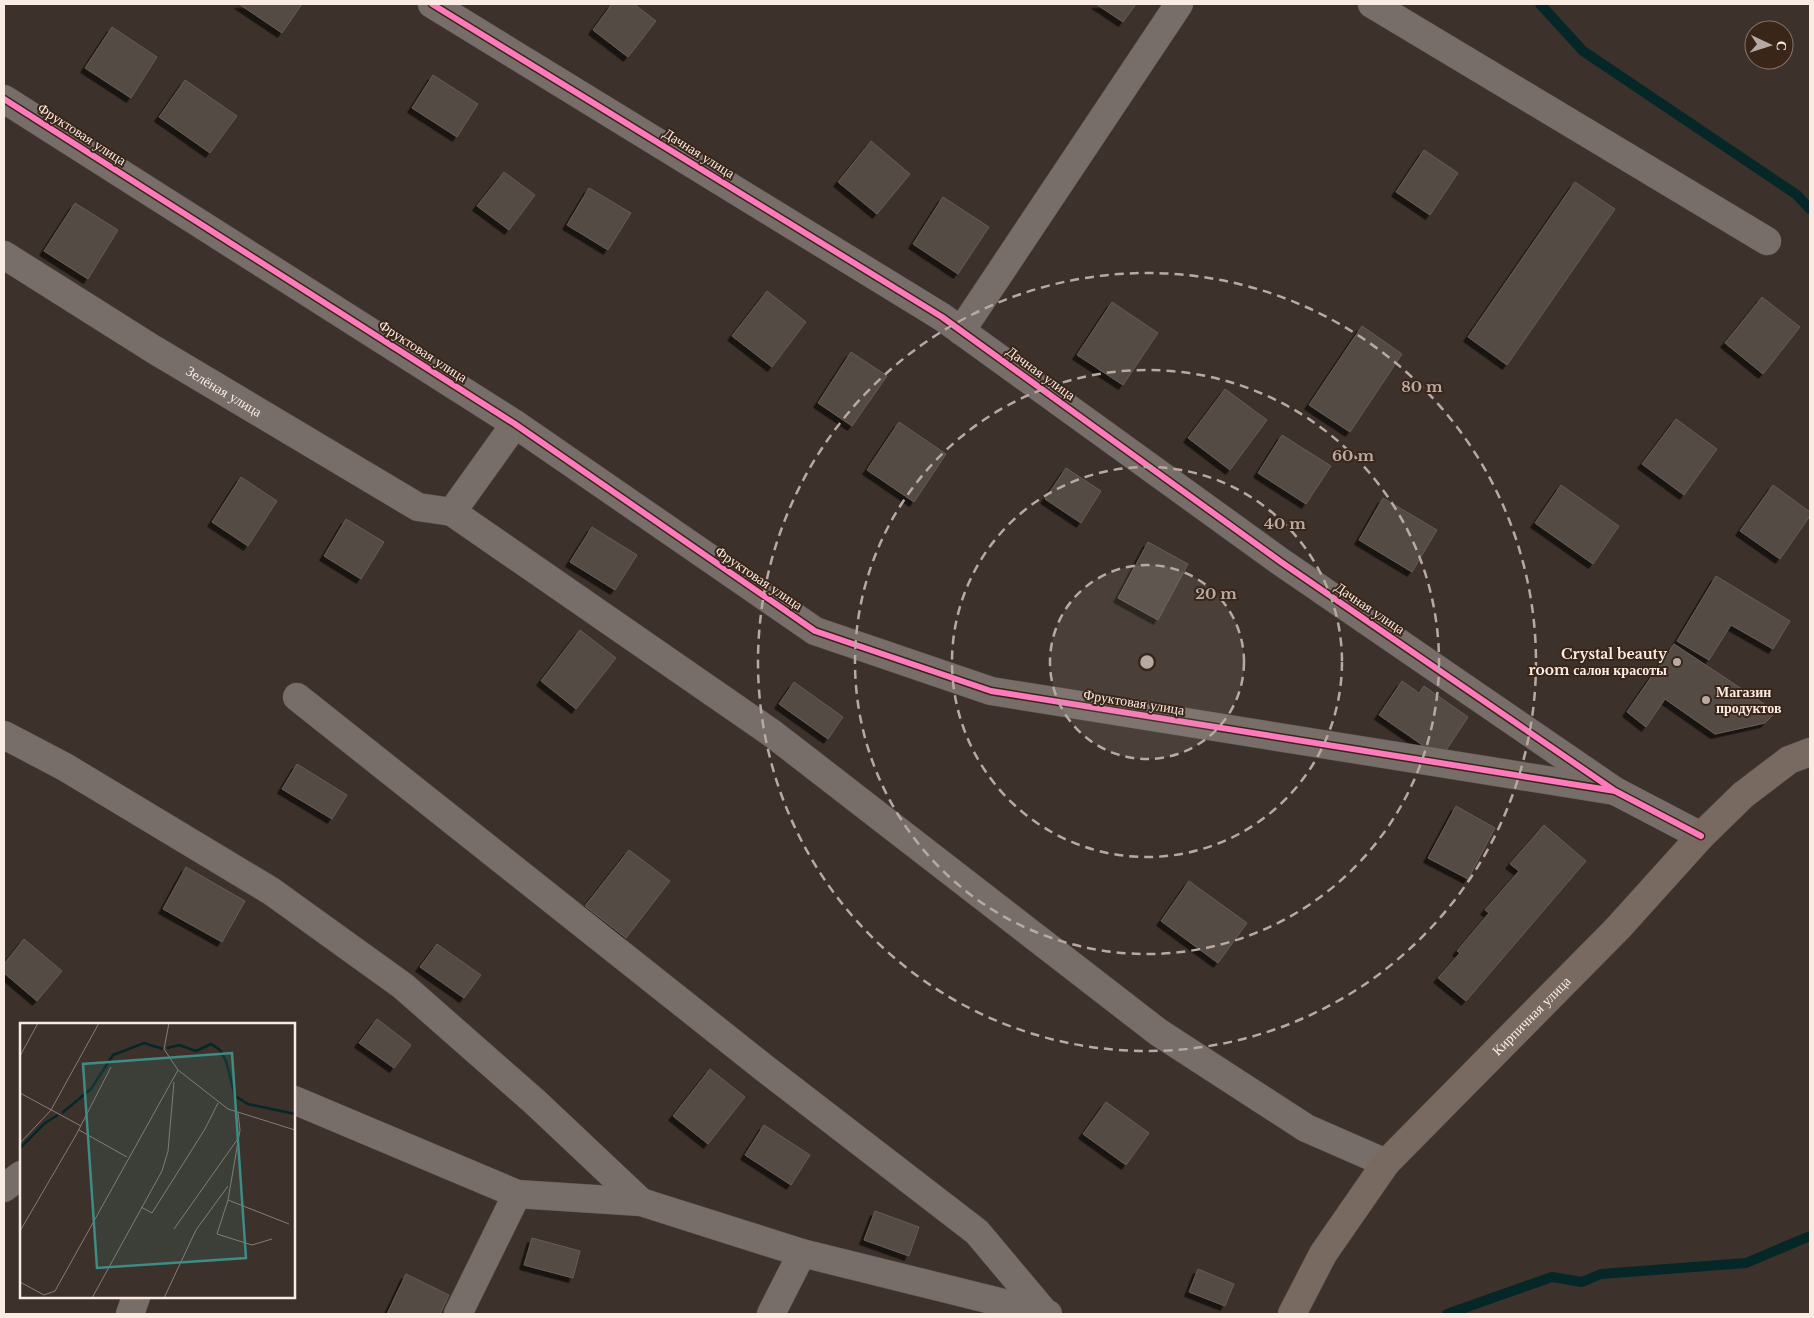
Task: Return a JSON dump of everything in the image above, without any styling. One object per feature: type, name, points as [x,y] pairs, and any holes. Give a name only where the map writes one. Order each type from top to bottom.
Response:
[{"type":"main road","name":"Кирпичная улица","points":[[1292,1314],[1323,1254],[1386,1163],[1618,928],[1701,836],[1751,789],[1789,760],[1810,752]]},
{"type":"street","name":"Дачная улица","points":[[432,4],[942,317],[1281,562],[1615,791]]},
{"type":"street","points":[[961,331],[1179,4]]},
{"type":"street","points":[[1372,4],[1767,241]]},
{"type":"street","name":"Фруктовая улица","points":[[4,99],[515,424],[815,631],[991,692],[1615,791]]},
{"type":"street","name":"Зелёная улица","points":[[4,254],[153,349],[418,507],[452,512]]},
{"type":"street","points":[[515,424],[452,512],[773,734],[1158,1032],[1306,1128],[1386,1163]]},
{"type":"street","points":[[297,697],[763,1066],[977,1232],[1046,1314]]},
{"type":"street","points":[[4,735],[65,767],[271,891],[404,986],[535,1102],[641,1202]]},
{"type":"street","points":[[1615,791],[1701,836]]},
{"type":"street","points":[[295,1100],[517,1194],[641,1202],[802,1253],[1046,1314]]},
{"type":"street","points":[[4,1188],[20,1177]]},
{"type":"street","points":[[458,1314],[517,1194]]},
{"type":"street","points":[[771,1314],[802,1253]]},
{"type":"street","points":[[130,1314],[136,1298]]},
{"type":"building","points":[[239,4],[302,4],[282,33]]},
{"type":"building","points":[[612,4],[634,4],[656,21],[628,57],[593,30]]},
{"type":"building","points":[[1096,4],[1136,4],[1123,22]]},
{"type":"building","points":[[112,27],[157,57],[131,98],[85,68]]},
{"type":"building","points":[[433,75],[478,104],[457,137],[412,108]]},
{"type":"building","points":[[185,80],[237,116],[210,153],[159,117]]},
{"type":"building","points":[[871,141],[910,174],[877,214],[838,182]]},
{"type":"building","points":[[1424,150],[1458,173],[1430,215],[1396,192]]},
{"type":"building","points":[[504,172],[535,195],[509,230],[477,206]]},
{"type":"building","points":[[1575,182],[1615,209],[1507,365],[1468,337]]},
{"type":"building","points":[[589,188],[631,213],[608,250],[567,225]]},
{"type":"building","points":[[943,197],[989,227],[958,274],[913,244]]},
{"type":"building","points":[[75,203],[118,230],[88,279],[44,251]]},
{"type":"building","points":[[767,291],[806,322],[772,367],[732,336]]},
{"type":"building","points":[[1762,297],[1800,327],[1763,374],[1725,343]]},
{"type":"building","points":[[1112,302],[1158,333],[1123,385],[1077,355]]},
{"type":"building","points":[[1362,326],[1402,354],[1350,432],[1309,405]]},
{"type":"building","points":[[851,352],[887,376],[852,426],[818,403]]},
{"type":"building","points":[[1225,389],[1267,420],[1230,470],[1188,438]]},
{"type":"building","points":[[1676,419],[1717,449],[1684,495],[1642,464]]},
{"type":"building","points":[[899,422],[946,454],[914,502],[867,470]]},
{"type":"building","points":[[1282,435],[1331,466],[1306,504],[1258,473]]},
{"type":"building","points":[[1066,468],[1101,491],[1081,523],[1045,499]]},
{"type":"building","points":[[241,477],[277,501],[248,546],[212,522]]},
{"type":"building","points":[[1561,485],[1619,526],[1593,564],[1535,523]]},
{"type":"building","points":[[1773,485],[1810,512],[1810,516],[1780,559],[1740,531]]},
{"type":"building","points":[[1383,498],[1437,530],[1412,572],[1359,540]]},
{"type":"building","points":[[346,519],[384,542],[361,579],[324,556]]},
{"type":"building","points":[[592,527],[637,555],[615,590],[570,562]]},
{"type":"building","points":[[1148,542],[1188,564],[1158,620],[1118,598]]},
{"type":"building","points":[[1716,576],[1790,621],[1773,649],[1731,625],[1709,660],[1677,641]]},
{"type":"building","points":[[580,630],[616,658],[576,709],[541,681]]},
{"type":"building","points":[[1674,644],[1776,712],[1765,723],[1715,734],[1665,699],[1646,727],[1627,712]]},
{"type":"building","points":[[1402,681],[1419,693],[1424,686],[1468,717],[1441,758],[1379,715]]},
{"type":"building","points":[[794,682],[843,717],[828,739],[779,704]]},
{"type":"building","points":[[297,764],[347,795],[332,819],[282,789]]},
{"type":"building","points":[[1456,806],[1495,828],[1468,879],[1428,858]]},
{"type":"building","points":[[1544,825],[1586,861],[1466,1001],[1438,978],[1460,953],[1457,951],[1489,913],[1485,910],[1519,871],[1510,864]]},
{"type":"building","points":[[629,850],[670,881],[626,938],[585,906]]},
{"type":"building","points":[[186,867],[245,901],[222,942],[163,909]]},
{"type":"building","points":[[1189,881],[1247,923],[1218,963],[1161,921]]},
{"type":"building","points":[[24,939],[62,971],[37,1001],[4,973],[4,964]]},
{"type":"building","points":[[437,944],[481,975],[464,998],[420,967]]},
{"type":"building","points":[[377,1019],[411,1045],[394,1068],[359,1043]]},
{"type":"building","points":[[710,1069],[745,1097],[708,1144],[673,1116]]},
{"type":"building","points":[[1106,1102],[1149,1133],[1126,1165],[1083,1134]]},
{"type":"building","points":[[764,1125],[810,1155],[791,1185],[745,1155]]},
{"type":"building","points":[[875,1211],[919,1227],[909,1256],[864,1240]]},
{"type":"building","points":[[532,1238],[580,1251],[573,1278],[524,1265]]},
{"type":"building","points":[[1198,1269],[1234,1284],[1225,1306],[1189,1292]]},
{"type":"building","points":[[406,1274],[449,1295],[440,1314],[387,1314]]},
{"type":"waterway","points":[[1540,4],[1583,51],[1797,195],[1810,209]]},
{"type":"waterway","points":[[1447,1314],[1552,1277],[1582,1282],[1601,1274],[1746,1263],[1810,1236]]},
{"type":"cycle path","points":[[432,4],[942,317],[1281,562],[1615,791],[1701,836]]},
{"type":"cycle path","points":[[4,99],[515,424],[815,631],[991,691],[1615,791]]},
{"type":"place","name":"Crystal beauty room салон красоты","points":[[1677,662]]},
{"type":"place","name":"Магазин продуктов","points":[[1706,700]]}]
